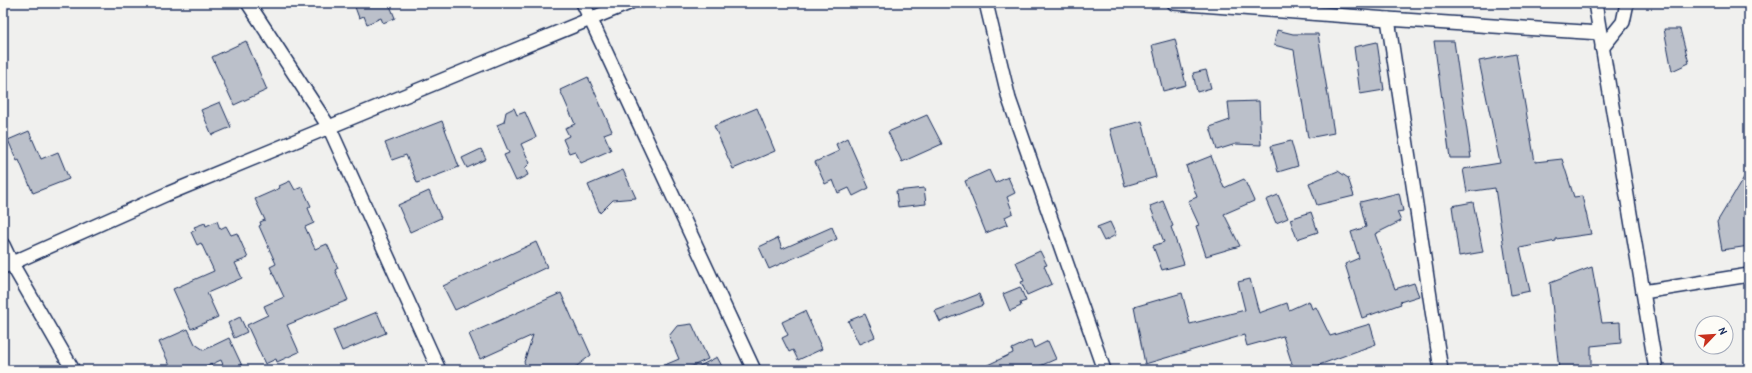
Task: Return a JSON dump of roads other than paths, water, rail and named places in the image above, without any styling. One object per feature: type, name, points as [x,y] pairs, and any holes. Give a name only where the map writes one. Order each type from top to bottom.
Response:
[{"type":"street","points":[[248,3],[329,127],[439,370]]},
{"type":"street","points":[[583,3],[754,370]]},
{"type":"street","points":[[7,265],[167,194],[629,3]]},
{"type":"street","points":[[986,3],[1009,100],[1104,370]]},
{"type":"street","points":[[1174,3],[1388,19],[1600,32]]},
{"type":"street","points":[[1595,3],[1656,370]]},
{"type":"street","points":[[1602,48],[1622,22],[1627,3]]},
{"type":"street","points":[[1388,19],[1441,370]]},
{"type":"street","points":[[3,245],[7,265],[73,370]]},
{"type":"street","points":[[1643,292],[1749,275]]}]
